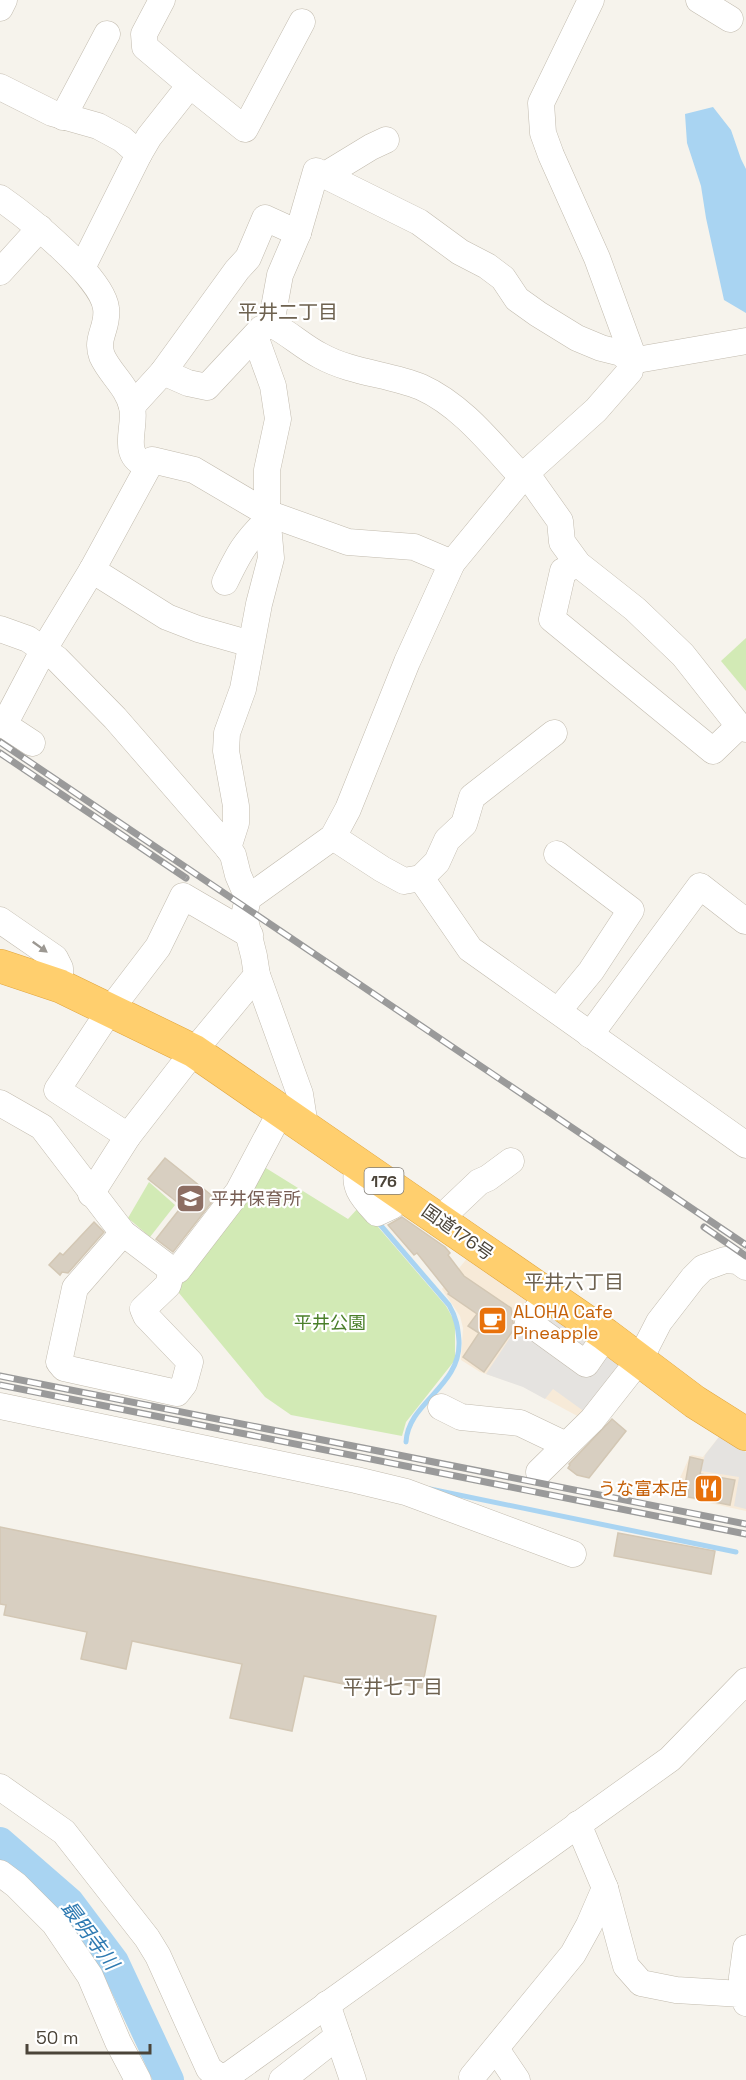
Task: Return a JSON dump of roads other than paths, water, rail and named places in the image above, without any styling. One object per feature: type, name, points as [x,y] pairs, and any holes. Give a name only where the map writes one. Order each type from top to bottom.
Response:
[{"type":"highway","name":"国道176号","points":[[0,966],[60,986],[194,1051],[548,1294],[640,1359],[694,1402],[746,1434]]},
{"type":"street","points":[[0,8],[4,0]]},
{"type":"street","points":[[162,0],[144,34],[145,47],[245,129],[302,22]]},
{"type":"street","points":[[0,1103],[42,1127],[123,1233],[172,1270],[178,1270],[293,1119],[300,1094],[257,975],[244,916],[248,898],[333,837],[348,809],[406,662],[452,563],[524,475],[596,410],[630,371],[631,351],[600,268],[551,155],[541,121],[541,103],[591,0]]},
{"type":"street","points":[[699,0],[730,19]]},
{"type":"street","points":[[63,117],[106,34]]},
{"type":"street","points":[[82,268],[149,136],[190,85]]},
{"type":"street","points":[[0,87],[52,113],[98,126],[122,139],[139,154]]},
{"type":"street","points":[[325,176],[386,140]]},
{"type":"street","points":[[228,848],[236,823],[236,806],[225,751],[227,733],[243,689],[271,558],[267,517],[267,470],[278,419],[263,330],[280,275],[298,233],[316,171],[419,222],[460,252],[487,266],[502,278],[517,299],[538,314],[577,338],[621,353],[631,361],[746,340]]},
{"type":"street","points":[[0,198],[40,228],[82,268],[101,294],[106,306],[106,325],[99,343],[103,357],[126,392],[132,406],[130,433],[133,454],[141,464],[149,466]]},
{"type":"street","points":[[132,406],[163,372],[248,258],[265,218],[298,233]]},
{"type":"street","points":[[0,272],[40,228]]},
{"type":"street","points":[[163,372],[188,383],[207,387],[263,330],[284,330],[320,356],[346,366],[421,387],[460,411],[524,475],[560,520],[562,542],[578,564],[636,609],[683,655],[743,727],[713,751],[552,619],[563,571],[578,564]]},
{"type":"street","points":[[32,743],[2,724],[44,649],[93,570],[152,460],[194,470],[267,517],[348,542],[414,547],[452,563]]},
{"type":"street","points":[[225,582],[241,549],[267,517]]},
{"type":"street","points":[[93,570],[167,616],[198,629],[251,644]]},
{"type":"street","points":[[0,629],[28,639],[57,659],[115,718],[228,848],[233,855],[238,875],[248,898]]},
{"type":"street","points":[[333,837],[404,881],[421,878],[437,862],[447,840],[464,824],[472,797],[554,734]]},
{"type":"street","points":[[557,854],[631,910],[591,971],[558,1011]]},
{"type":"street","points":[[421,878],[470,949],[746,1145]]},
{"type":"street","points":[[590,1035],[700,886],[746,922]]},
{"type":"street","points":[[128,1136],[57,1090],[110,1010],[158,947],[183,896],[250,935]]},
{"type":"street","points":[[746,913],[746,922]]},
{"type":"street","points":[[0,920],[55,958],[60,968],[60,986]]},
{"type":"street","points":[[91,1194],[128,1136],[257,975]]},
{"type":"street","points":[[440,1219],[479,1182],[511,1161]]},
{"type":"street","points":[[123,1233],[75,1288],[58,1362],[64,1368],[177,1393],[184,1384],[190,1362],[146,1316],[143,1309],[168,1285],[172,1270]]},
{"type":"street","points":[[539,1472],[592,1420],[640,1359],[659,1322],[693,1278],[704,1268],[725,1260],[738,1261],[746,1267]]},
{"type":"street","points":[[0,1406],[406,1492],[573,1554]]},
{"type":"street","points":[[441,1407],[461,1418],[520,1423],[567,1445]]},
{"type":"street","points":[[0,1786],[64,1832],[147,1938],[158,1956],[209,2069],[219,2077],[229,2075],[670,1759],[746,1681]]},
{"type":"street","points":[[0,1803],[55,1843],[79,1865],[109,1903],[154,1973],[190,2061],[202,2080]]},
{"type":"street","points":[[578,1824],[605,1888],[627,1966],[641,1983],[676,1990],[744,1998],[742,1977],[746,1948]]},
{"type":"street","points":[[0,1873],[16,1885],[54,1923],[90,1976],[135,2079]]},
{"type":"street","points":[[472,2077],[573,1954],[605,1888]]},
{"type":"street","points":[[327,2004],[353,2080]]},
{"type":"street","points":[[282,2080],[338,2036]]},
{"type":"street","points":[[496,2049],[517,2080]]},
{"type":"water","points":[[713,107],[731,130],[746,169],[746,313],[724,300],[701,186],[687,143],[685,114]]},
{"type":"waterway","points":[[377,1221],[449,1305],[458,1331],[457,1357],[452,1371],[415,1416],[406,1442]]},
{"type":"waterway","points":[[430,1489],[736,1552]]},
{"type":"waterway","name":"最明寺川","points":[[0,1842],[69,1902],[114,1962],[169,2080]]},
{"type":"railway","points":[[0,742],[746,1245]]},
{"type":"railway","points":[[0,753],[186,878]]},
{"type":"railway","points":[[704,1227],[746,1256]]},
{"type":"railway","points":[[0,1376],[746,1524]]},
{"type":"railway","points":[[0,1385],[746,1534]]},
{"type":"place","name":"平井保育所","points":[[190,1198]]},
{"type":"place","name":"ALOHA Cafe Pineapple","points":[[492,1321]]},
{"type":"place","name":"うな富本店","points":[[709,1488]]},
{"type":"district","name":"平井二丁目","points":[[288,312]]},
{"type":"district","name":"平井六丁目","points":[[574,1282]]},
{"type":"district","name":"平井七丁目","points":[[393,1687]]},
{"type":"park label","name":"平井公園","points":[[330,1322]]}]
